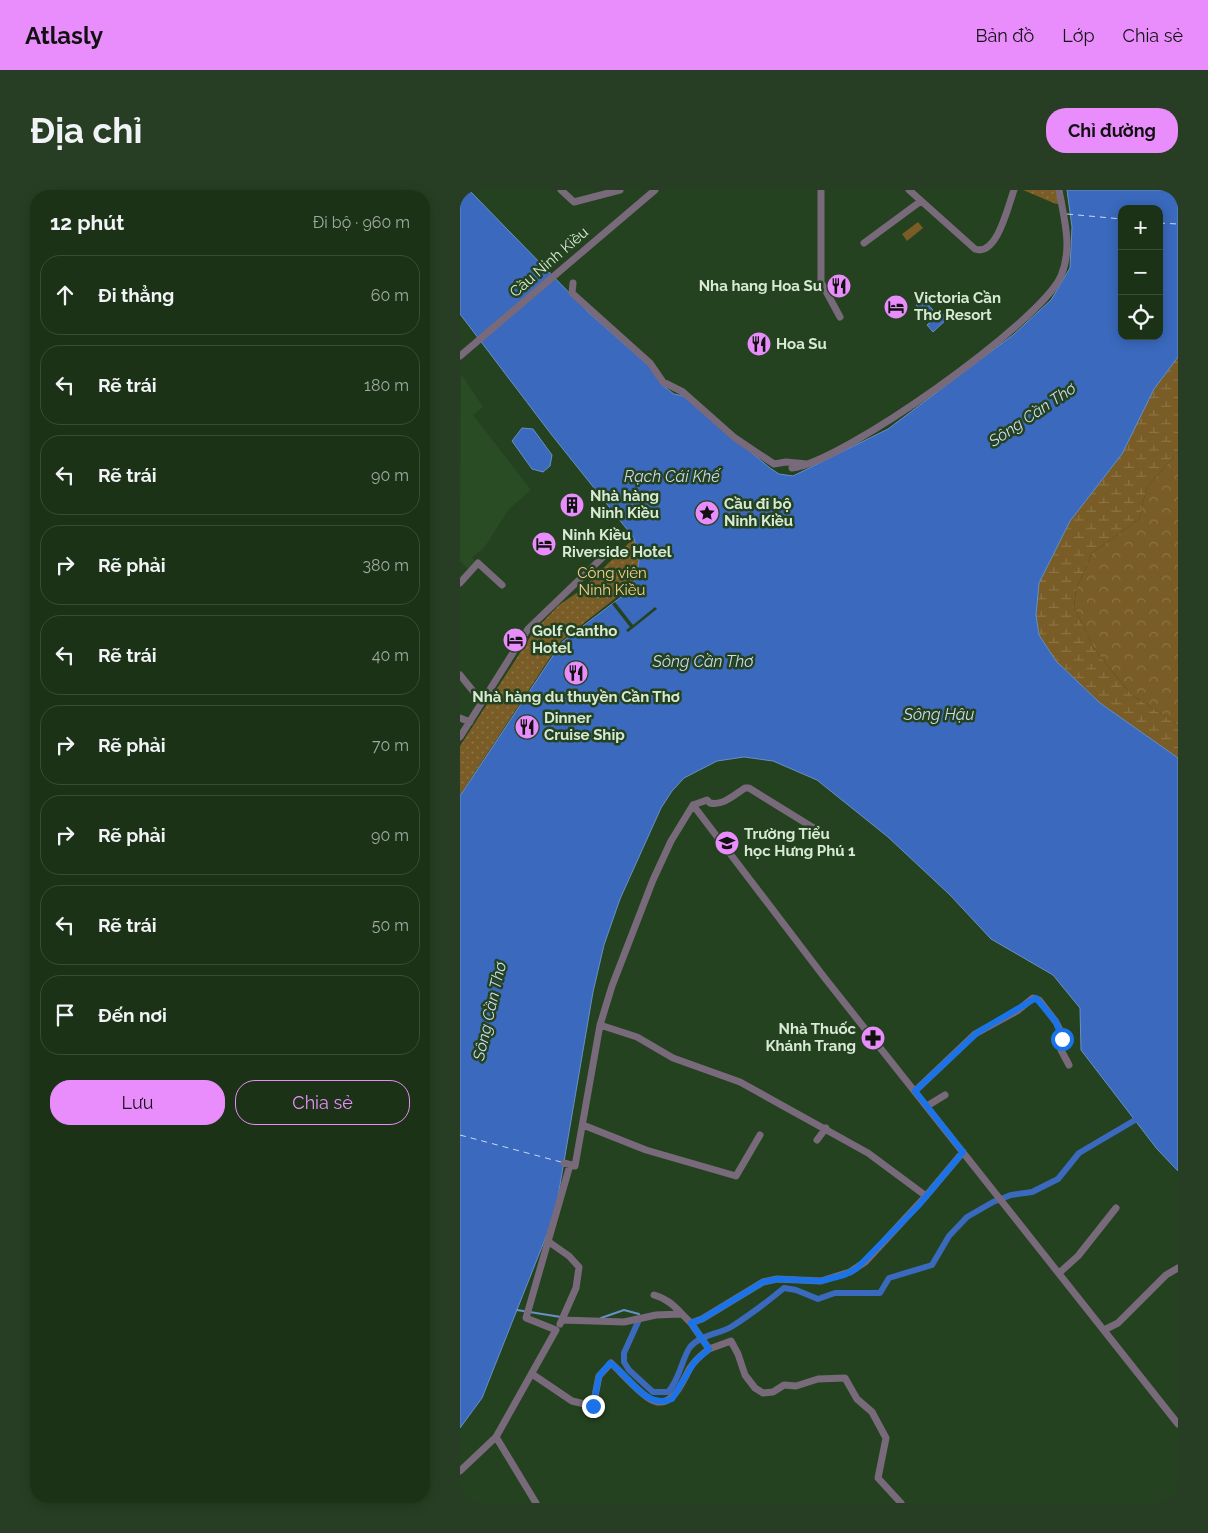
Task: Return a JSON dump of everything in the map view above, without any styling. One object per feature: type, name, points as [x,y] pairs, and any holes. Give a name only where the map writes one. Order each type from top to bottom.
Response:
[{"type":"street","points":[[561,190],[574,202],[620,190]]},
{"type":"street","name":"Cầu Ninh Kiều","points":[[460,356],[655,190]]},
{"type":"street","points":[[821,190],[821,282],[840,317]]},
{"type":"street","points":[[909,190],[976,249],[985,250],[995,241],[1014,190]]},
{"type":"street","points":[[792,468],[807,464],[872,432],[898,416],[1031,312],[1060,277],[1067,252],[1068,238],[1059,190]]},
{"type":"street","points":[[864,243],[921,201]]},
{"type":"street","points":[[573,283],[572,293],[655,368],[663,382],[683,392],[735,438],[774,464],[786,462],[807,464]]},
{"type":"street","points":[[460,737],[528,630],[604,556]]},
{"type":"street","points":[[460,583],[478,564],[502,585]]},
{"type":"street","points":[[460,675],[482,702]]},
{"type":"street","points":[[460,718],[470,722]]},
{"type":"street","points":[[556,1330],[526,1318],[549,1242],[567,1164],[575,1166],[600,1025],[612,986],[653,880],[671,842],[693,805],[707,800],[710,804],[723,802],[745,788],[749,788],[826,835]]},
{"type":"street","points":[[693,805],[818,970],[1178,1424]]},
{"type":"street","points":[[915,1091],[975,1034],[1017,1011],[1033,998],[1039,1000],[1056,1022],[1060,1032],[1061,1050],[1069,1066]]},
{"type":"street","points":[[600,1025],[637,1037],[673,1058],[740,1082],[868,1153],[926,1196]]},
{"type":"street","points":[[927,1106],[945,1094]]},
{"type":"street","points":[[583,1125],[646,1150],[736,1176],[760,1135]]},
{"type":"street","points":[[816,1140],[826,1128]]},
{"type":"street","points":[[691,1323],[702,1319],[763,1282],[778,1279],[821,1281],[850,1272],[865,1262],[926,1196],[963,1152]]},
{"type":"street","points":[[1059,1273],[1078,1256],[1116,1208]]},
{"type":"street","points":[[460,1471],[496,1437],[563,1318],[576,1288],[579,1268],[569,1256],[549,1242]]},
{"type":"street","points":[[1104,1330],[1118,1323],[1166,1276],[1178,1268]]},
{"type":"street","points":[[654,1295],[672,1302],[691,1323],[709,1349]]},
{"type":"street","points":[[563,1318],[619,1322],[638,1318],[681,1314]]},
{"type":"street","points":[[532,1374],[572,1401],[594,1406],[599,1376],[611,1363],[647,1397],[654,1401],[665,1402],[674,1398],[695,1361],[709,1349],[731,1342],[739,1356],[744,1375],[755,1388],[763,1393],[773,1392],[784,1385],[796,1386],[818,1379],[845,1378],[856,1399],[870,1408],[884,1433],[886,1443],[878,1478],[901,1503]]},
{"type":"street","points":[[496,1437],[536,1503]]},
{"type":"shaded area","points":[[461,374],[483,407],[473,415],[531,490],[509,509],[484,548],[472,557],[476,563],[469,570],[460,561]]},
{"type":"green space","points":[[1023,190],[1062,190],[1065,203],[1056,204]]},
{"type":"green space","points":[[918,222],[923,228],[907,241],[902,234]]},
{"type":"green space","points":[[1178,357],[1178,452],[1147,487],[1139,519],[1092,553],[1076,590],[1074,607],[1095,650],[1131,694],[1178,725],[1178,758],[1100,703],[1056,661],[1039,635],[1036,615],[1039,583],[1070,521],[1122,454],[1154,389]]},
{"type":"green space","points":[[1178,452],[1178,725],[1131,694],[1095,650],[1074,607],[1076,590],[1092,553],[1139,519],[1147,487]]},
{"type":"green space","name":"Công viên Ninh Kiều","points":[[633,539],[637,545],[639,560],[638,570],[631,586],[561,641],[460,795],[460,746],[534,631],[559,605],[581,590]]},
{"type":"water","points":[[460,190],[469,190],[588,312],[649,366],[662,385],[674,394],[683,396],[770,468],[779,474],[793,476],[888,429],[1013,335],[1051,300],[1070,268],[1072,227],[1067,190],[1178,190],[1178,357],[1154,389],[1122,454],[1070,521],[1039,583],[1036,615],[1039,635],[1056,661],[1100,703],[1178,758],[1178,1171],[1157,1149],[1081,1050],[1080,1008],[1053,975],[991,939],[950,895],[888,837],[817,780],[773,761],[744,757],[717,761],[684,778],[672,791],[661,808],[620,899],[604,945],[593,992],[555,1214],[482,1398],[460,1428],[460,796],[562,642],[625,594],[636,578],[639,560],[634,538],[551,434],[460,314]]},
{"type":"water","points":[[923,299],[933,310],[927,316],[916,305]]},
{"type":"water","points":[[941,312],[947,319],[933,332],[927,325]]},
{"type":"water","points":[[522,428],[533,429],[552,455],[550,466],[543,472],[532,469],[512,441]]},
{"type":"pier","points":[[615,602],[633,625],[655,607],[657,609],[628,632],[626,630],[630,627],[612,604]]},
{"type":"waterway","points":[[638,1322],[624,1353],[624,1362],[629,1370],[653,1392],[668,1392],[675,1381],[687,1352],[694,1343],[704,1337],[731,1327],[784,1288],[796,1290],[818,1299],[835,1293],[880,1293],[889,1278],[932,1265],[949,1236],[967,1217],[993,1202],[1011,1195],[1032,1192],[1058,1179],[1079,1153],[1135,1120]]},
{"type":"waterway","points":[[517,1310],[561,1317]]},
{"type":"waterway","points":[[601,1318],[624,1310],[639,1314]]},
{"type":"ferry route","points":[[1067,214],[1118,219]]},
{"type":"ferry route","points":[[1163,223],[1178,224]]},
{"type":"ferry route","points":[[460,1135],[561,1162]]},
{"type":"place","name":"Nha hang Hoa Su","points":[[839,286]]},
{"type":"place","name":"Victoria Cần Thơ Resort","points":[[896,307]]},
{"type":"place","name":"Hoa Su","points":[[759,344]]},
{"type":"place","name":"Nhà hàng Ninh Kiều","points":[[572,505]]},
{"type":"place","name":"Cầu đi bộ Ninh Kiều","points":[[707,513]]},
{"type":"place","name":"Ninh Kiều Riverside Hotel","points":[[544,544]]},
{"type":"place","name":"Golf Cantho Hotel","points":[[515,640]]},
{"type":"place","name":"Nhà hàng du thuyền Cần Thơ","points":[[576,673]]},
{"type":"place","name":"Dinner Cruise Ship","points":[[527,727]]},
{"type":"place","name":"Trường Tiểu học Hưng Phú 1","points":[[727,843]]},
{"type":"place","name":"Nhà Thuốc Khánh Trang","points":[[873,1038]]},
{"type":"route","points":[[593,1406],[599,1376],[610,1363],[650,1399],[662,1402],[674,1398],[695,1361],[709,1349],[702,1342],[691,1323],[702,1319],[763,1282],[778,1279],[821,1281],[844,1275],[865,1262],[886,1237],[918,1206],[963,1152],[915,1091],[975,1034],[1017,1011],[1030,1000],[1036,998],[1056,1022],[1062,1039]]},
{"type":"water label","name":"Sông Cần Thơ","points":[[1032,414]]},
{"type":"water label","name":"Rạch Cái Khế","points":[[672,476]]},
{"type":"water label","name":"Sông Cần Thơ","points":[[703,661]]},
{"type":"water label","name":"Sông Hậu","points":[[939,714]]},
{"type":"water label","name":"Sông Cần Thơ","points":[[489,1011]]}]
